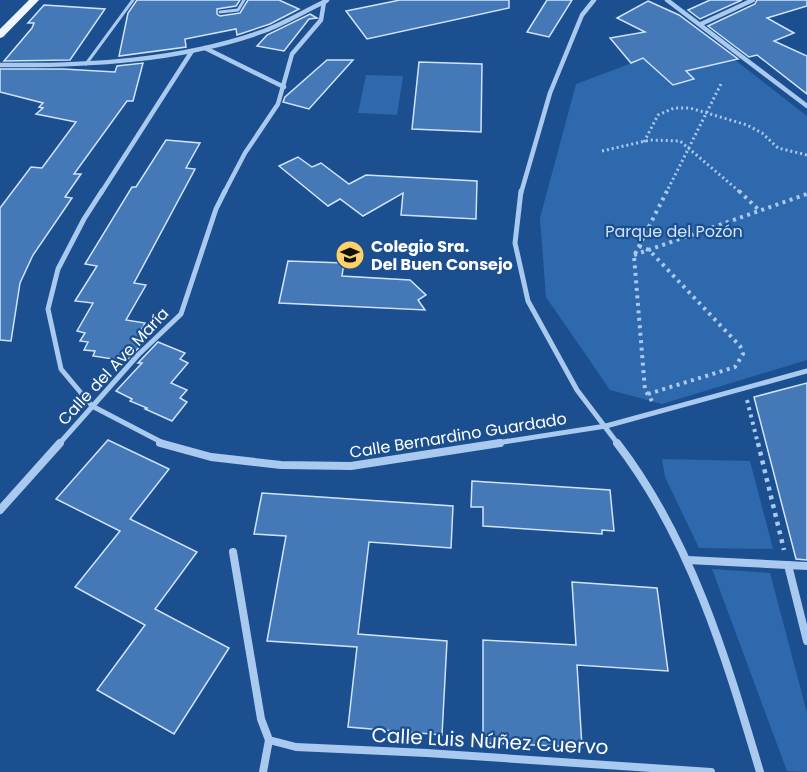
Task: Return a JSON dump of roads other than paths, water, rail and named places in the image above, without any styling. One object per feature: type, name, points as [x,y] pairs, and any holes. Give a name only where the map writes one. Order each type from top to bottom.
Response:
[{"type":"main road","points":[[0,35],[34,0]]},
{"type":"street","points":[[594,0],[582,15],[550,93],[521,189],[515,243],[528,301],[577,390],[639,471],[687,560],[729,668],[760,772]]},
{"type":"street","points":[[701,24],[753,0]]},
{"type":"street","points":[[0,65],[60,66],[192,51],[258,34],[326,1]]},
{"type":"street","name":"Calle del Ave María","points":[[0,510],[138,355],[181,314],[216,209],[245,153],[278,104],[285,87],[292,54],[321,20],[326,1]]},
{"type":"street","points":[[672,1],[807,106]]},
{"type":"street","points":[[205,48],[285,87]]},
{"type":"street","name":"Calle Bernardino Guardado","points":[[192,51],[84,219],[58,269],[48,309],[61,369],[93,406],[161,443],[211,457],[281,465],[351,466],[606,426],[807,371]]},
{"type":"street","points":[[233,552],[261,719],[269,740],[263,772]]},
{"type":"street","points":[[687,560],[807,566]]},
{"type":"street","points":[[788,565],[807,641]]},
{"type":"street","name":"Calle Luis Núñez Cuervo","points":[[269,740],[296,747],[711,772]]},
{"type":"lane","points":[[86,64],[133,0]]},
{"type":"lane","points":[[220,12],[238,10],[244,0]]},
{"type":"place","name":"Colegio Sra. Del Buen Consejo","points":[[350,255]]},
{"type":"park label","name":"Parque del Pozón","points":[[674,231]]}]
